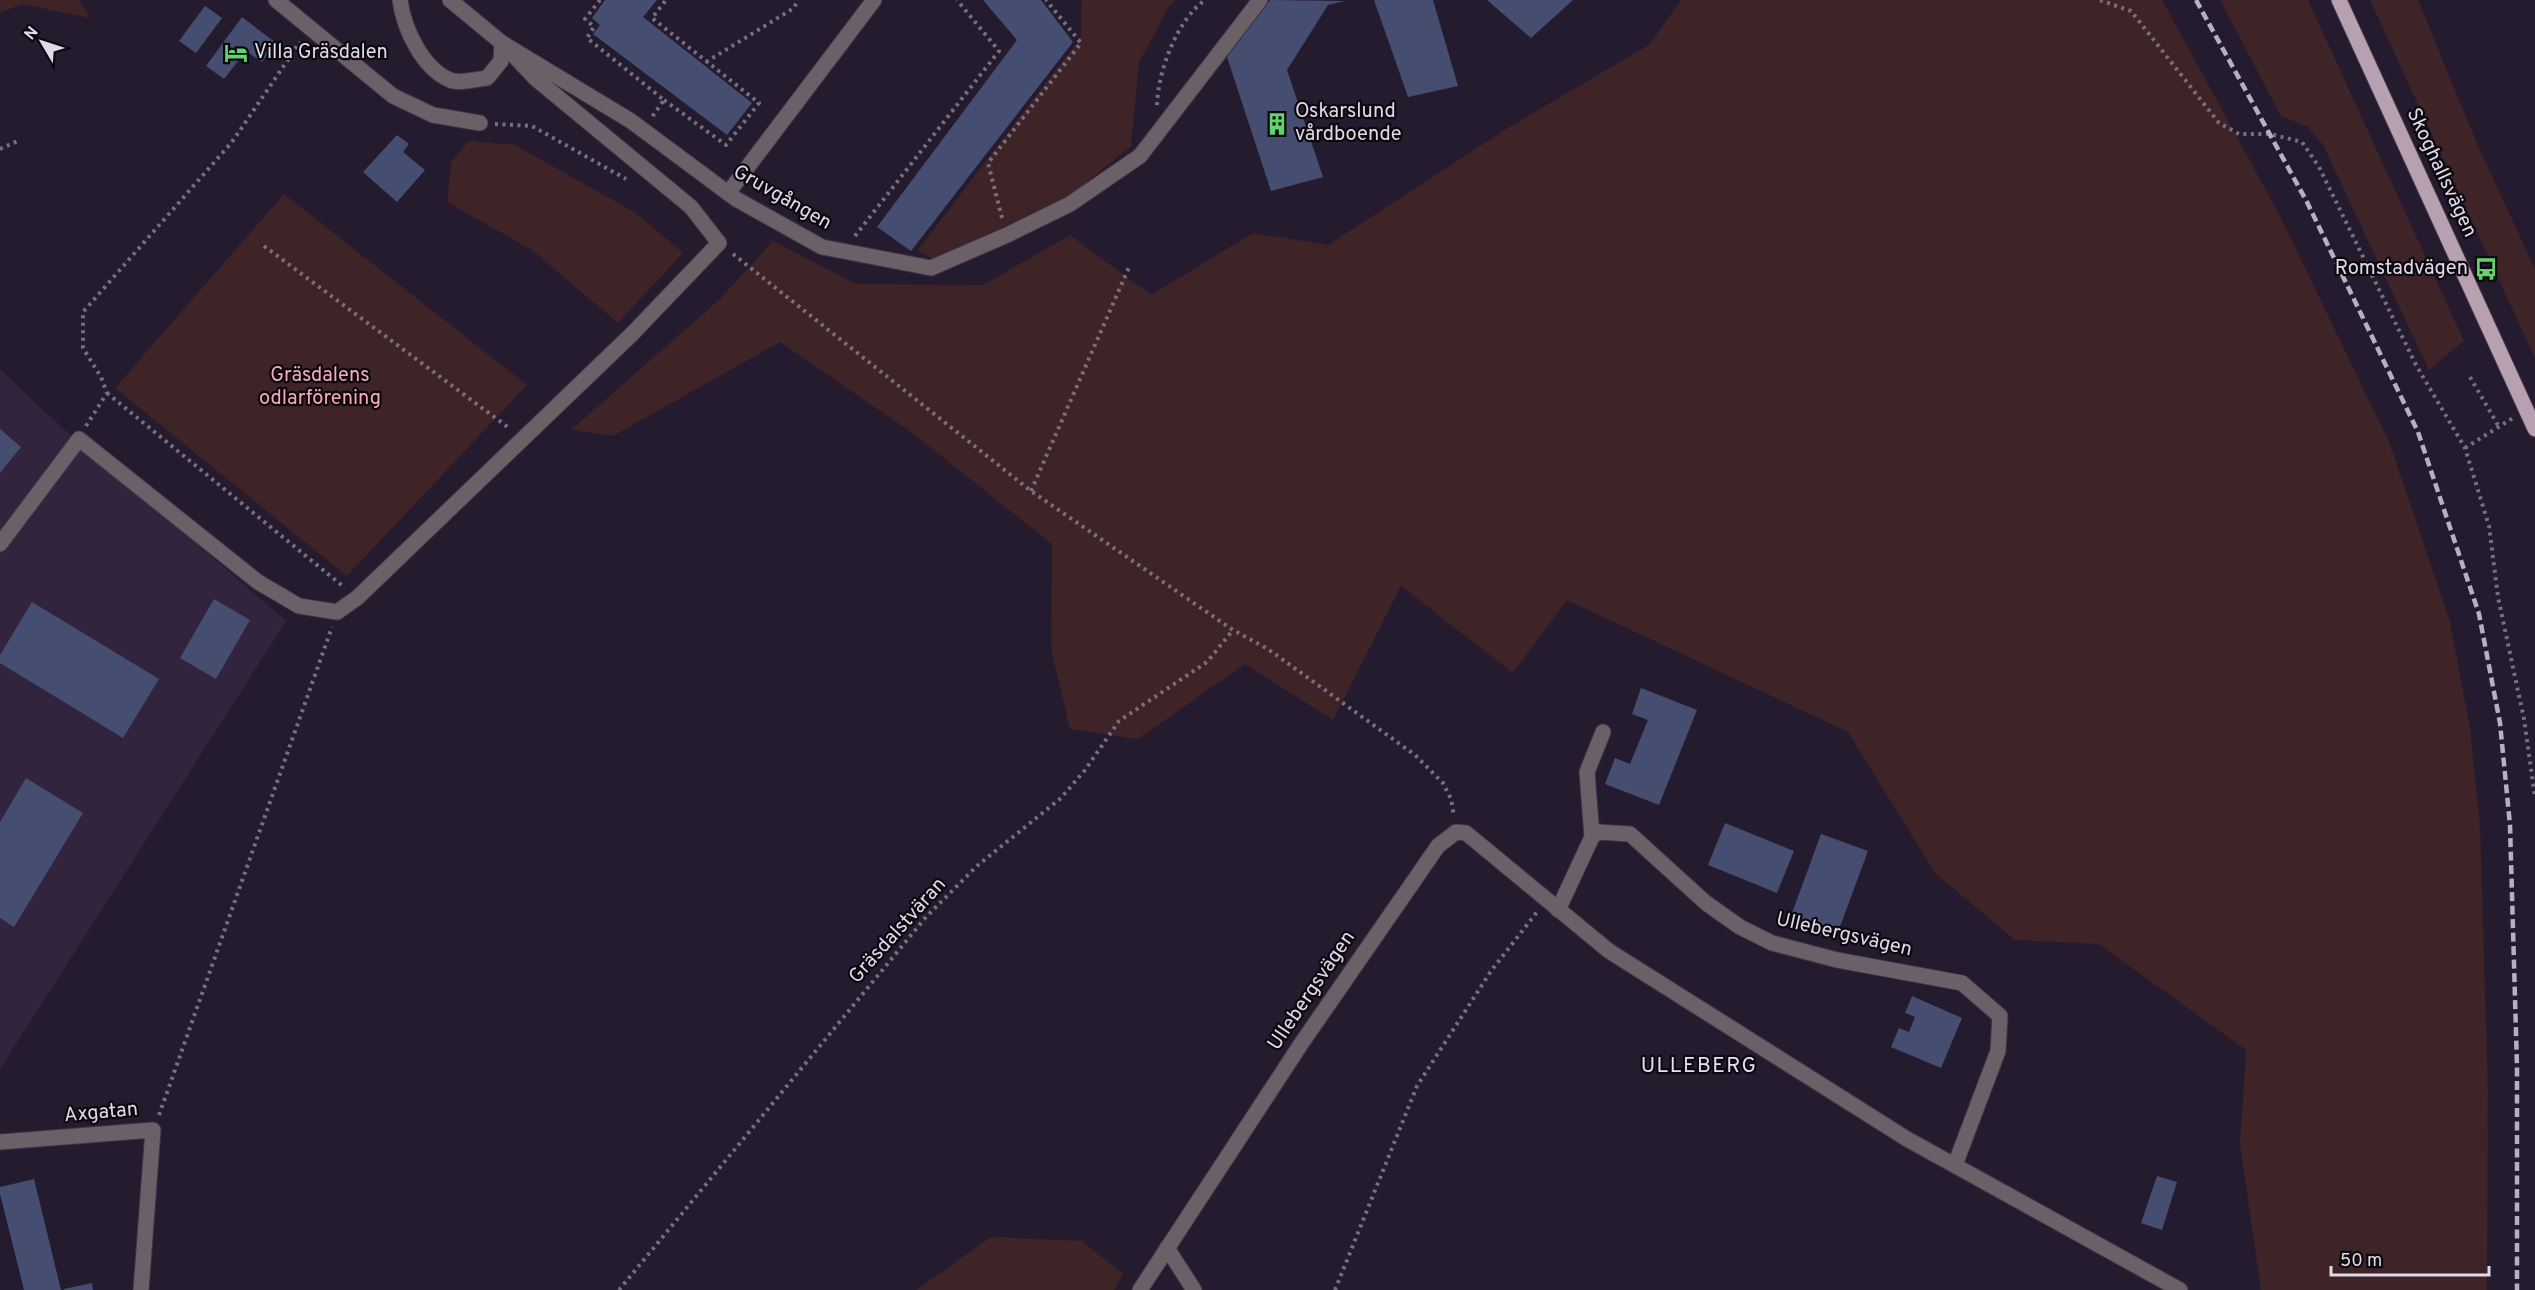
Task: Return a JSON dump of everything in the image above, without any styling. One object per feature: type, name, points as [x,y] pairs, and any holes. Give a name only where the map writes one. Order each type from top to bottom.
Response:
[{"type":"main road","name":"Skoghallsvägen","points":[[2339,0],[2535,429]]},
{"type":"street","points":[[276,0],[308,29],[393,96],[433,115],[480,123]]},
{"type":"street","points":[[400,0],[402,13],[418,49],[432,67],[452,81],[487,78],[501,61],[502,43]]},
{"type":"street","name":"Gruvgången","points":[[450,0],[502,43],[643,130],[728,193],[822,247],[931,268],[1007,235],[1070,204],[1140,156],[1260,0]]},
{"type":"street","points":[[728,193],[874,0]]},
{"type":"street","points":[[0,544],[79,439],[258,582],[299,606],[337,612],[357,598],[522,437],[632,334],[719,243],[690,207],[536,79],[502,43]]},
{"type":"street","points":[[1558,910],[1592,837],[1587,772],[1603,732]]},
{"type":"street","points":[[1456,832],[1466,833],[1610,951],[1907,1139],[2181,1290]]},
{"type":"street","name":"Ullebergsvägen","points":[[1140,1290],[1301,1044],[1431,856],[1456,832]]},
{"type":"street","name":"Ullebergsvägen","points":[[1592,837],[1598,832],[1630,834],[1706,903],[1740,927],[1772,943],[1837,960],[1962,983],[2000,1016],[1998,1051],[1955,1165]]},
{"type":"street","name":"Axgatan","points":[[0,1142],[153,1130],[141,1290]]},
{"type":"street","points":[[1167,1248],[1194,1290]]},
{"type":"path","points":[[600,0],[585,19],[594,27],[587,38],[664,100],[726,145],[759,103],[652,18],[666,0]]},
{"type":"path","points":[[706,62],[794,8],[798,0]]},
{"type":"path","points":[[844,251],[999,51],[957,0]]},
{"type":"path","points":[[1007,235],[988,163],[1081,42],[1046,0]]},
{"type":"path","points":[[1166,124],[1157,106],[1158,86],[1182,23],[1193,9],[1205,0]]},
{"type":"path","points":[[2100,0],[2131,10],[2219,123],[2239,134],[2270,134],[2302,142],[2319,167],[2416,365],[2465,448],[2489,526],[2498,597],[2524,719],[2535,797]]},
{"type":"path","points":[[308,29],[232,142],[83,312],[83,348],[101,377],[106,393],[357,598]]},
{"type":"path","points":[[643,130],[664,100]]},
{"type":"path","points":[[480,123],[532,126],[627,180]]},
{"type":"path","points":[[0,149],[20,140]]},
{"type":"path","points":[[719,243],[1031,491],[1233,630],[1278,656],[1432,770],[1451,799],[1456,832]]},
{"type":"path","points":[[264,246],[522,437]]},
{"type":"path","points":[[1031,491],[1130,265]]},
{"type":"path","points":[[2470,377],[2499,427]]},
{"type":"path","points":[[79,439],[106,393]]},
{"type":"path","points":[[2465,448],[2526,410]]},
{"type":"path","points":[[153,1130],[337,612]]},
{"type":"path","name":"Gräsdalstväran","points":[[620,1290],[926,917],[977,866],[1061,798],[1085,770],[1119,721],[1208,662],[1233,630]]},
{"type":"path","points":[[1335,1290],[1417,1086],[1491,971],[1546,900]]},
{"type":"shaded area","points":[[0,369],[58,424],[286,621],[0,1069]]},
{"type":"green space","points":[[0,0],[79,0],[90,18],[22,4],[0,13]]},
{"type":"green space","points":[[1082,0],[1175,0],[1169,6],[1139,63],[1131,146],[1073,193],[934,260],[918,250],[1081,37]]},
{"type":"green space","points":[[1681,0],[2162,0],[2280,216],[2390,444],[2450,622],[2470,728],[2480,827],[2488,1089],[2487,1290],[2261,1290],[2240,1144],[2246,1050],[2099,944],[2015,940],[1935,873],[1848,732],[1567,600],[1513,673],[1401,586],[1333,720],[1245,664],[1138,739],[1070,729],[1051,650],[1052,544],[911,432],[780,342],[613,436],[571,430],[720,299],[773,241],[856,284],[983,285],[1070,235],[1151,295],[1253,233],[1328,245],[1511,126],[1649,45]]},
{"type":"green space","points":[[2220,0],[2308,0],[2464,341],[2429,370],[2323,145],[2307,126],[2281,116]]},
{"type":"green space","points":[[2370,0],[2418,0],[2478,146],[2535,269],[2535,358]]},
{"type":"green space","points":[[469,141],[515,145],[636,213],[683,253],[618,323],[532,250],[447,202],[451,162]]},
{"type":"green space","name":"Gräsdalens odlarförening","points":[[284,194],[527,385],[347,576],[115,388]]},
{"type":"green space","points":[[991,1237],[1082,1241],[1123,1274],[1114,1290],[916,1290]]},
{"type":"building","points":[[605,0],[657,0],[643,17],[752,103],[727,135],[593,34],[600,25],[592,18]]},
{"type":"building","points":[[983,0],[1041,0],[1073,42],[911,251],[877,227],[1017,40]]},
{"type":"building","name":"Oskarslund vårdboende","points":[[1270,0],[1345,1],[1328,5],[1287,70],[1323,177],[1271,191],[1227,57]]},
{"type":"building","name":"Oskarslund vårdboende","points":[[1374,0],[1433,0],[1458,86],[1408,97]]},
{"type":"building","points":[[1487,0],[1573,0],[1531,38]]},
{"type":"building","points":[[205,6],[222,18],[196,53],[179,41]]},
{"type":"building","points":[[242,17],[276,43],[262,62],[246,51],[224,79],[206,66]]},
{"type":"building","points":[[397,135],[409,144],[403,152],[425,170],[397,202],[363,172]]},
{"type":"building","points":[[0,429],[21,447],[0,473]]},
{"type":"building","points":[[214,599],[250,620],[216,679],[180,658]]},
{"type":"building","points":[[32,602],[159,679],[123,738],[0,663],[0,655]]},
{"type":"building","points":[[1641,688],[1697,710],[1659,805],[1605,784],[1615,758],[1630,764],[1648,720],[1632,714]]},
{"type":"building","points":[[26,778],[83,813],[14,927],[0,918],[0,822]]},
{"type":"building","points":[[1725,823],[1794,851],[1777,893],[1708,865]]},
{"type":"building","points":[[1821,834],[1868,851],[1835,940],[1788,924]]},
{"type":"building","points":[[1912,996],[1962,1018],[1941,1068],[1891,1047],[1899,1028],[1909,1032],[1915,1017],[1905,1013]]},
{"type":"building","points":[[2157,1176],[2177,1182],[2162,1230],[2141,1223]]},
{"type":"building","points":[[34,1179],[61,1290],[24,1290],[0,1194],[0,1187]]},
{"type":"building","points":[[92,1283],[93,1290],[64,1290],[64,1289]]},
{"type":"railway","points":[[2196,0],[2307,202],[2418,432],[2479,614],[2500,723],[2510,825],[2517,1067],[2517,1290]]},
{"type":"place","name":"Villa Gräsdalen","points":[[236,53]]},
{"type":"place","name":"Oskarslund vårdboende","points":[[1277,124]]},
{"type":"place","name":"Romstadvägen","points":[[2486,269]]},
{"type":"district","name":"ULLEBERG","points":[[1699,1066]]}]
